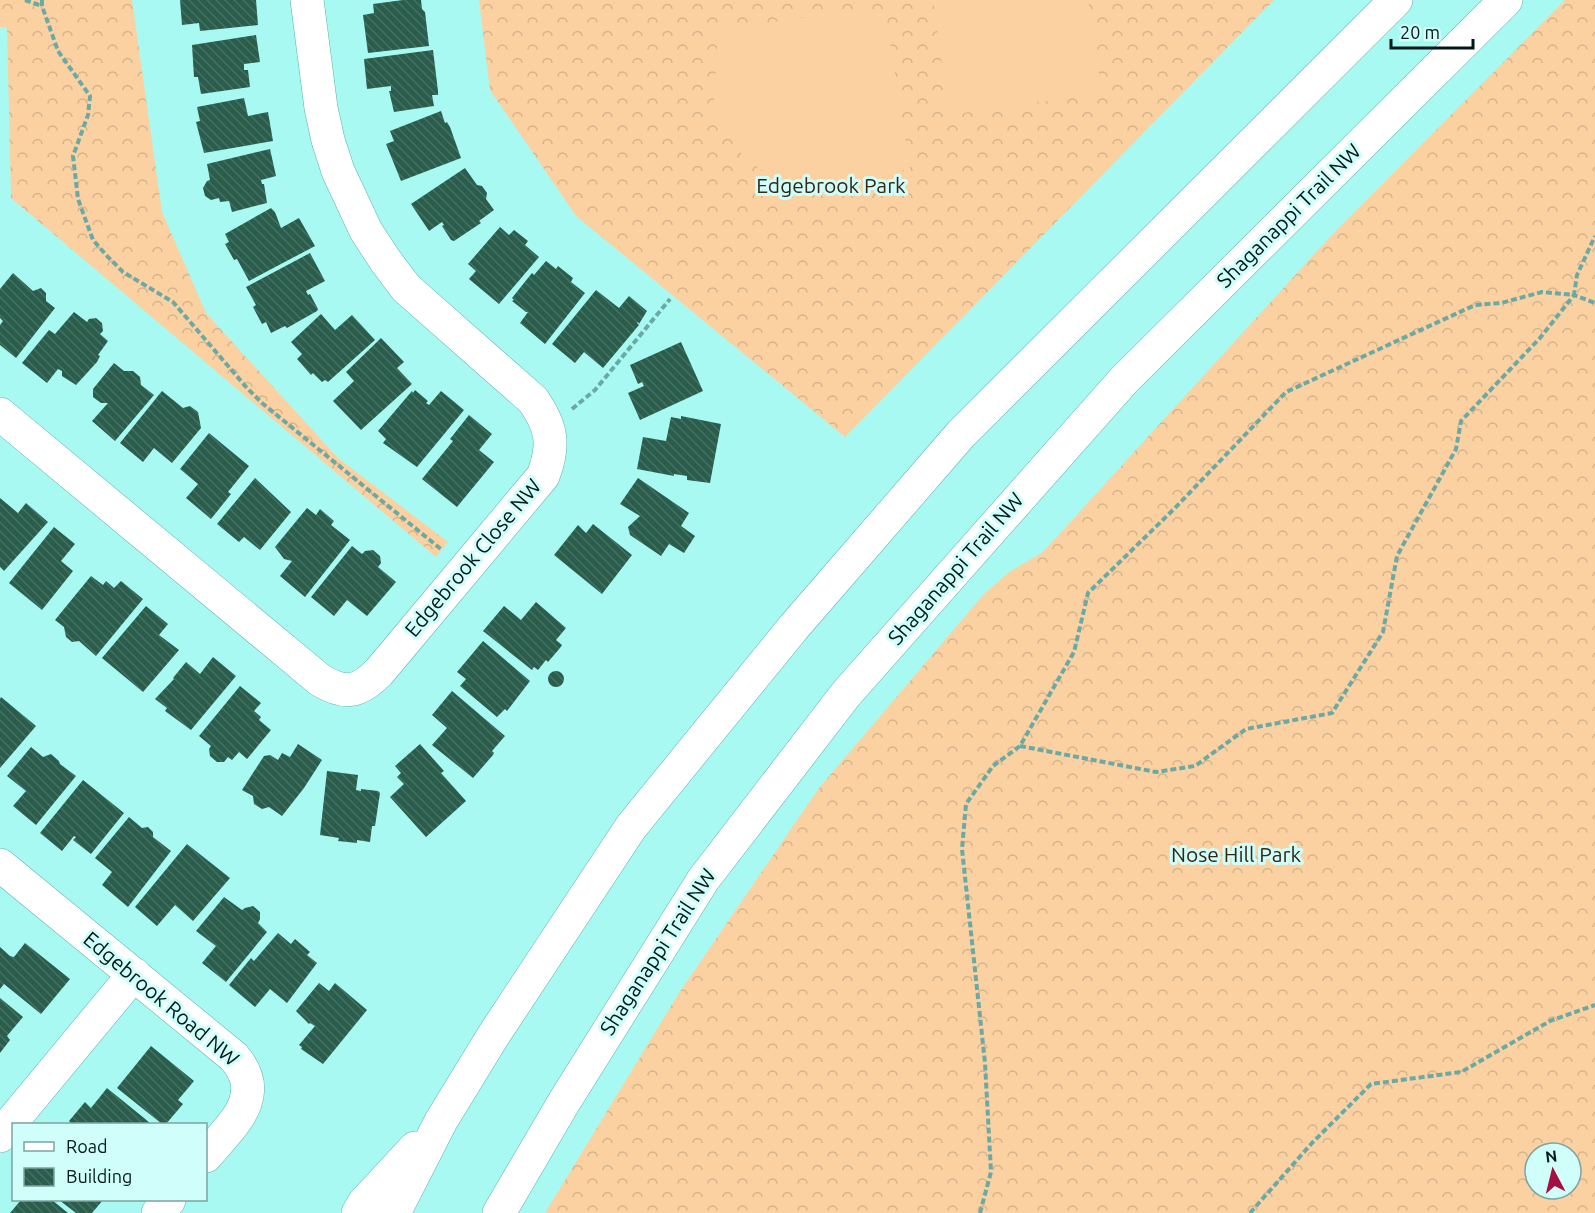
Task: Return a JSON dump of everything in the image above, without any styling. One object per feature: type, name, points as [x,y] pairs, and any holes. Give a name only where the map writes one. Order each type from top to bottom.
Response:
[{"type":"main road","name":"Edgebrook Close NW","points":[[0,414],[310,672],[334,689],[349,691],[366,684],[379,672],[543,476],[550,457],[551,437],[545,417],[533,400],[406,288],[366,231],[351,201],[328,140],[321,108],[307,0]]},
{"type":"main road","points":[[394,1213],[441,1121],[499,1026],[631,827],[793,628],[961,434],[1396,0]]},
{"type":"main road","name":"Shaganappi Trail NW","points":[[498,1213],[564,1102],[703,880],[846,694],[1124,380],[1506,0]]},
{"type":"main road","name":"Edgebrook Road NW","points":[[0,864],[234,1057],[244,1068],[248,1082],[248,1096],[243,1110],[207,1155]]},
{"type":"main road","points":[[0,1136],[134,974]]},
{"type":"main road","points":[[358,1213],[364,1203],[441,1121]]},
{"type":"main road","points":[[158,1213],[168,1201]]},
{"type":"path","points":[[25,0],[42,6]]},
{"type":"path","points":[[42,0],[58,51],[90,96],[88,115],[73,156],[78,199],[93,240],[123,272],[173,302],[262,403],[463,569]]},
{"type":"path","points":[[1020,746],[1156,772],[1195,766],[1246,729],[1332,713],[1383,632],[1397,556],[1456,449],[1461,421],[1540,338],[1574,296],[1577,275],[1595,236]]},
{"type":"path","points":[[980,1213],[991,1172],[985,1063],[962,849],[966,804],[993,766],[1020,746],[1074,652],[1088,593],[1175,508],[1286,392],[1475,305],[1501,303],[1542,292],[1574,296],[1595,303]]},
{"type":"path","points":[[548,428],[595,390],[670,299]]},
{"type":"path","points":[[1250,1213],[1312,1143],[1371,1084],[1461,1072],[1550,1021],[1595,1005]]},
{"type":"green space","points":[[0,0],[132,0],[162,212],[206,313],[338,458],[448,542],[436,557],[11,198],[7,27],[0,27]]},
{"type":"green space","name":"Edgebrook Park","points":[[479,0],[1274,0],[845,437],[576,216],[490,90]]},
{"type":"green space","points":[[933,0],[1088,0],[1102,93],[949,115]]},
{"type":"green space","name":"Nose Hill Park","points":[[1565,0],[1595,0],[1595,1213],[545,1213],[679,993],[819,788],[984,594],[1009,572],[1043,552],[1329,238]]},
{"type":"green space","points":[[868,8],[887,23],[910,168],[837,192],[788,188],[743,157],[714,102],[718,30]]},
{"type":"building","points":[[180,0],[256,0],[258,25],[200,31],[199,23],[182,25]]},
{"type":"building","points":[[421,0],[422,9],[425,12],[429,46],[368,53],[363,15],[374,13],[373,4]]},
{"type":"building","points":[[256,35],[260,62],[244,64],[244,70],[248,70],[250,87],[201,94],[198,77],[194,77],[192,45]]},
{"type":"building","points":[[433,50],[438,91],[438,95],[432,95],[434,106],[394,112],[389,91],[391,91],[391,86],[367,89],[364,59]]},
{"type":"building","points":[[244,98],[248,116],[268,112],[273,141],[204,153],[196,122],[200,121],[197,107]]},
{"type":"building","points":[[441,111],[445,123],[447,122],[450,127],[461,158],[401,181],[386,144],[394,141],[390,131]]},
{"type":"building","points":[[270,149],[276,176],[261,180],[264,184],[267,203],[232,212],[229,201],[220,202],[219,198],[211,200],[205,196],[203,188],[210,180],[207,164]]},
{"type":"building","points":[[465,168],[477,185],[482,186],[487,193],[486,199],[494,210],[479,221],[481,223],[454,241],[442,226],[444,225],[442,222],[429,231],[411,204]]},
{"type":"building","points":[[271,208],[281,228],[299,218],[315,246],[249,281],[237,259],[234,260],[225,244],[229,242],[225,234]]},
{"type":"building","points":[[500,227],[509,235],[514,230],[528,241],[525,245],[539,257],[499,304],[469,279],[476,271],[468,264]]},
{"type":"building","points":[[310,253],[325,281],[306,291],[318,309],[287,328],[285,326],[271,333],[266,322],[262,324],[253,307],[256,305],[246,287]]},
{"type":"building","points":[[546,261],[556,269],[558,266],[573,278],[571,282],[585,293],[545,344],[520,323],[528,312],[512,301],[514,300],[512,298],[532,273],[534,275]]},
{"type":"building","points":[[13,273],[33,291],[41,288],[46,293],[46,301],[55,308],[16,358],[0,345],[0,325],[3,321],[0,318],[0,289]]},
{"type":"building","points":[[596,290],[619,308],[629,296],[647,311],[639,324],[637,323],[639,325],[603,368],[584,352],[575,363],[552,344]]},
{"type":"building","points":[[74,312],[87,322],[89,319],[96,318],[102,323],[103,331],[100,334],[108,341],[98,355],[100,356],[97,362],[76,385],[62,376],[62,371],[58,369],[47,383],[22,363],[49,330],[55,334]]},
{"type":"building","points":[[321,314],[335,330],[352,315],[375,340],[328,382],[325,380],[322,382],[313,373],[311,375],[297,359],[302,354],[291,342]]},
{"type":"building","points":[[381,338],[404,362],[397,368],[412,384],[361,430],[333,401],[354,381],[346,372]]},
{"type":"building","points":[[681,342],[703,391],[640,420],[628,393],[644,386],[642,382],[638,384],[630,365]]},
{"type":"building","points":[[114,363],[124,371],[133,371],[140,377],[141,385],[154,395],[115,441],[92,421],[108,403],[101,403],[93,397],[93,389]]},
{"type":"building","points":[[415,390],[428,401],[426,403],[429,405],[441,391],[464,410],[417,467],[383,443],[386,439],[378,431]]},
{"type":"building","points":[[162,391],[183,408],[190,406],[198,412],[201,428],[172,463],[154,448],[143,462],[120,443]]},
{"type":"building","points":[[469,415],[492,434],[479,450],[494,462],[457,507],[422,479],[453,441],[450,439]]},
{"type":"building","points":[[681,416],[721,424],[710,483],[687,480],[687,476],[674,474],[674,476],[637,469],[643,437],[666,441],[671,417],[681,419]]},
{"type":"building","points":[[209,433],[249,466],[228,492],[231,494],[211,519],[186,498],[198,484],[180,469]]},
{"type":"building","points":[[255,478],[291,512],[260,550],[244,537],[239,542],[217,524]]},
{"type":"building","points":[[638,478],[689,513],[681,526],[695,536],[684,553],[669,544],[661,556],[630,535],[628,527],[640,516],[620,504]]},
{"type":"building","points":[[0,498],[18,513],[26,503],[48,522],[4,571],[0,567]]},
{"type":"building","points":[[307,508],[316,515],[320,509],[334,521],[331,525],[350,540],[305,597],[280,576],[292,561],[284,559],[275,547]]},
{"type":"building","points":[[593,524],[632,555],[602,594],[554,555],[578,525],[586,533]]},
{"type":"building","points":[[54,527],[75,544],[61,561],[73,571],[42,610],[9,583]]},
{"type":"building","points":[[352,546],[362,554],[373,550],[380,556],[381,563],[378,567],[396,582],[367,616],[347,600],[334,616],[311,597]]},
{"type":"building","points":[[91,576],[103,585],[106,581],[114,588],[121,581],[143,599],[96,656],[79,641],[72,642],[66,637],[64,627],[55,620]]},
{"type":"building","points":[[536,602],[566,628],[556,640],[562,645],[560,648],[538,670],[534,667],[532,670],[483,631],[504,606],[521,620]]},
{"type":"building","points":[[146,606],[168,624],[159,635],[179,650],[143,692],[102,658]]},
{"type":"building","points":[[483,641],[530,681],[507,711],[505,709],[497,717],[460,686],[466,679],[457,672]]},
{"type":"building","points":[[213,657],[236,676],[191,730],[165,711],[167,708],[155,699],[186,662],[200,674]]},
{"type":"building","points":[[556,671],[562,673],[564,679],[562,685],[556,687],[550,685],[548,679],[550,673]]},
{"type":"building","points":[[240,686],[261,703],[254,711],[261,717],[259,720],[271,730],[247,759],[239,752],[232,760],[228,757],[224,762],[217,762],[210,756],[211,746],[199,736]]},
{"type":"building","points":[[452,691],[505,736],[492,751],[493,755],[473,778],[432,745],[447,728],[432,715]]},
{"type":"building","points":[[1,697],[36,726],[0,768],[0,699]]},
{"type":"building","points":[[298,744],[322,760],[304,788],[282,816],[269,807],[262,809],[254,804],[253,796],[242,790],[264,756],[270,755],[278,760],[282,753],[290,757]]},
{"type":"building","points":[[420,744],[444,771],[441,773],[466,801],[426,837],[390,797],[404,784],[397,777],[401,773],[395,766]]},
{"type":"building","points":[[31,747],[43,757],[51,754],[76,776],[36,825],[13,806],[26,791],[7,776]]},
{"type":"building","points":[[327,771],[358,775],[356,790],[380,793],[370,842],[338,841],[339,838],[320,835]]},
{"type":"building","points":[[83,780],[124,813],[91,854],[73,840],[76,837],[74,836],[62,851],[40,833]]},
{"type":"building","points":[[129,817],[142,828],[148,827],[153,832],[153,837],[171,851],[128,907],[102,885],[112,872],[95,858]]},
{"type":"building","points":[[187,844],[230,878],[193,921],[175,905],[157,926],[135,907]]},
{"type":"building","points":[[224,897],[242,910],[253,906],[260,912],[258,923],[267,932],[226,982],[202,963],[216,946],[196,931]]},
{"type":"building","points":[[278,933],[291,944],[295,939],[310,952],[307,955],[317,963],[287,1003],[270,989],[255,1007],[229,985],[251,958],[254,961]]},
{"type":"building","points":[[25,943],[70,979],[41,1014],[4,984],[0,989],[0,947],[14,957]]},
{"type":"building","points":[[319,983],[329,991],[335,983],[367,1010],[323,1064],[301,1049],[299,1045],[315,1026],[309,1024],[296,1011]]},
{"type":"building","points":[[0,998],[23,1017],[7,1036],[10,1040],[0,1053]]},
{"type":"building","points":[[151,1046],[194,1081],[178,1100],[183,1104],[167,1123],[161,1123],[117,1088]]},
{"type":"building","points":[[107,1088],[150,1123],[71,1123],[69,1121],[85,1102],[91,1108]]},
{"type":"building","points":[[20,1201],[53,1201],[68,1213],[10,1213]]},
{"type":"building","points":[[60,1201],[102,1201],[92,1213],[76,1213]]}]
